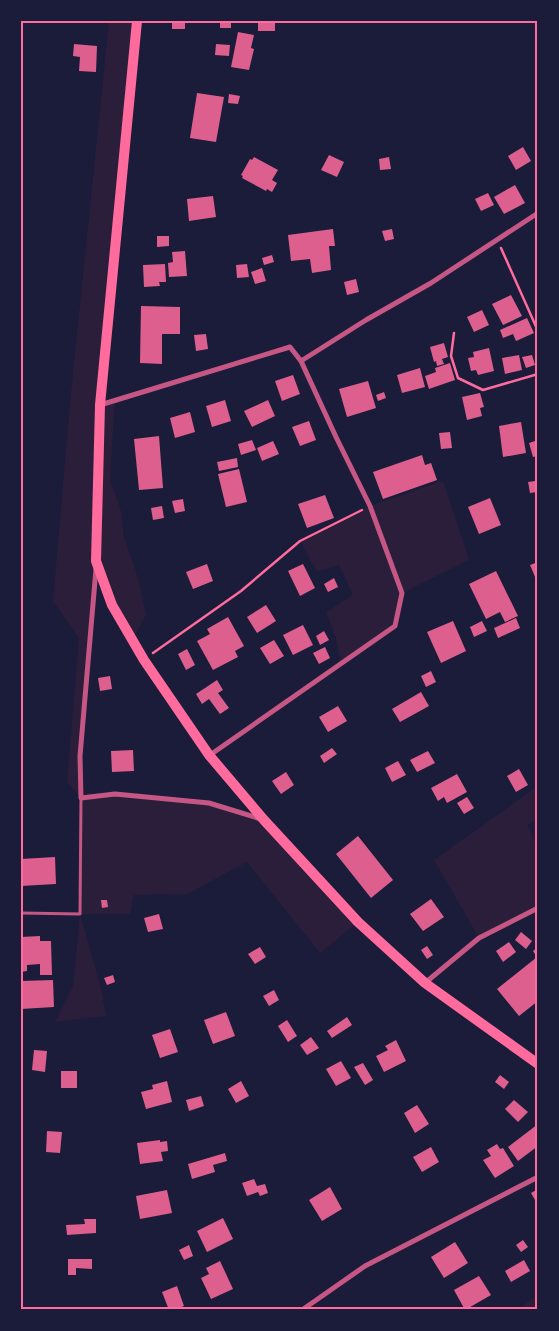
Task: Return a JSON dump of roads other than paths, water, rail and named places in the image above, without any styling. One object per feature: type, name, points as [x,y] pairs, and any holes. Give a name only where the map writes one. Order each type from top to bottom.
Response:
[{"type":"main road","points":[[137,21],[100,406],[96,561],[112,605],[144,660],[209,755],[264,820],[358,922],[425,983],[538,1064]]},
{"type":"street","points":[[301,361],[366,320],[431,284],[538,213]]},
{"type":"street","points":[[100,406],[290,347],[301,361],[370,506],[402,594],[395,626],[209,755]]},
{"type":"street","points":[[96,561],[80,756],[81,798],[115,794],[209,803],[264,820]]},
{"type":"street","points":[[425,983],[479,938],[538,908]]},
{"type":"street","points":[[302,1310],[365,1266],[538,1177]]},
{"type":"lane","points":[[21,913],[80,914],[81,798]]}]
